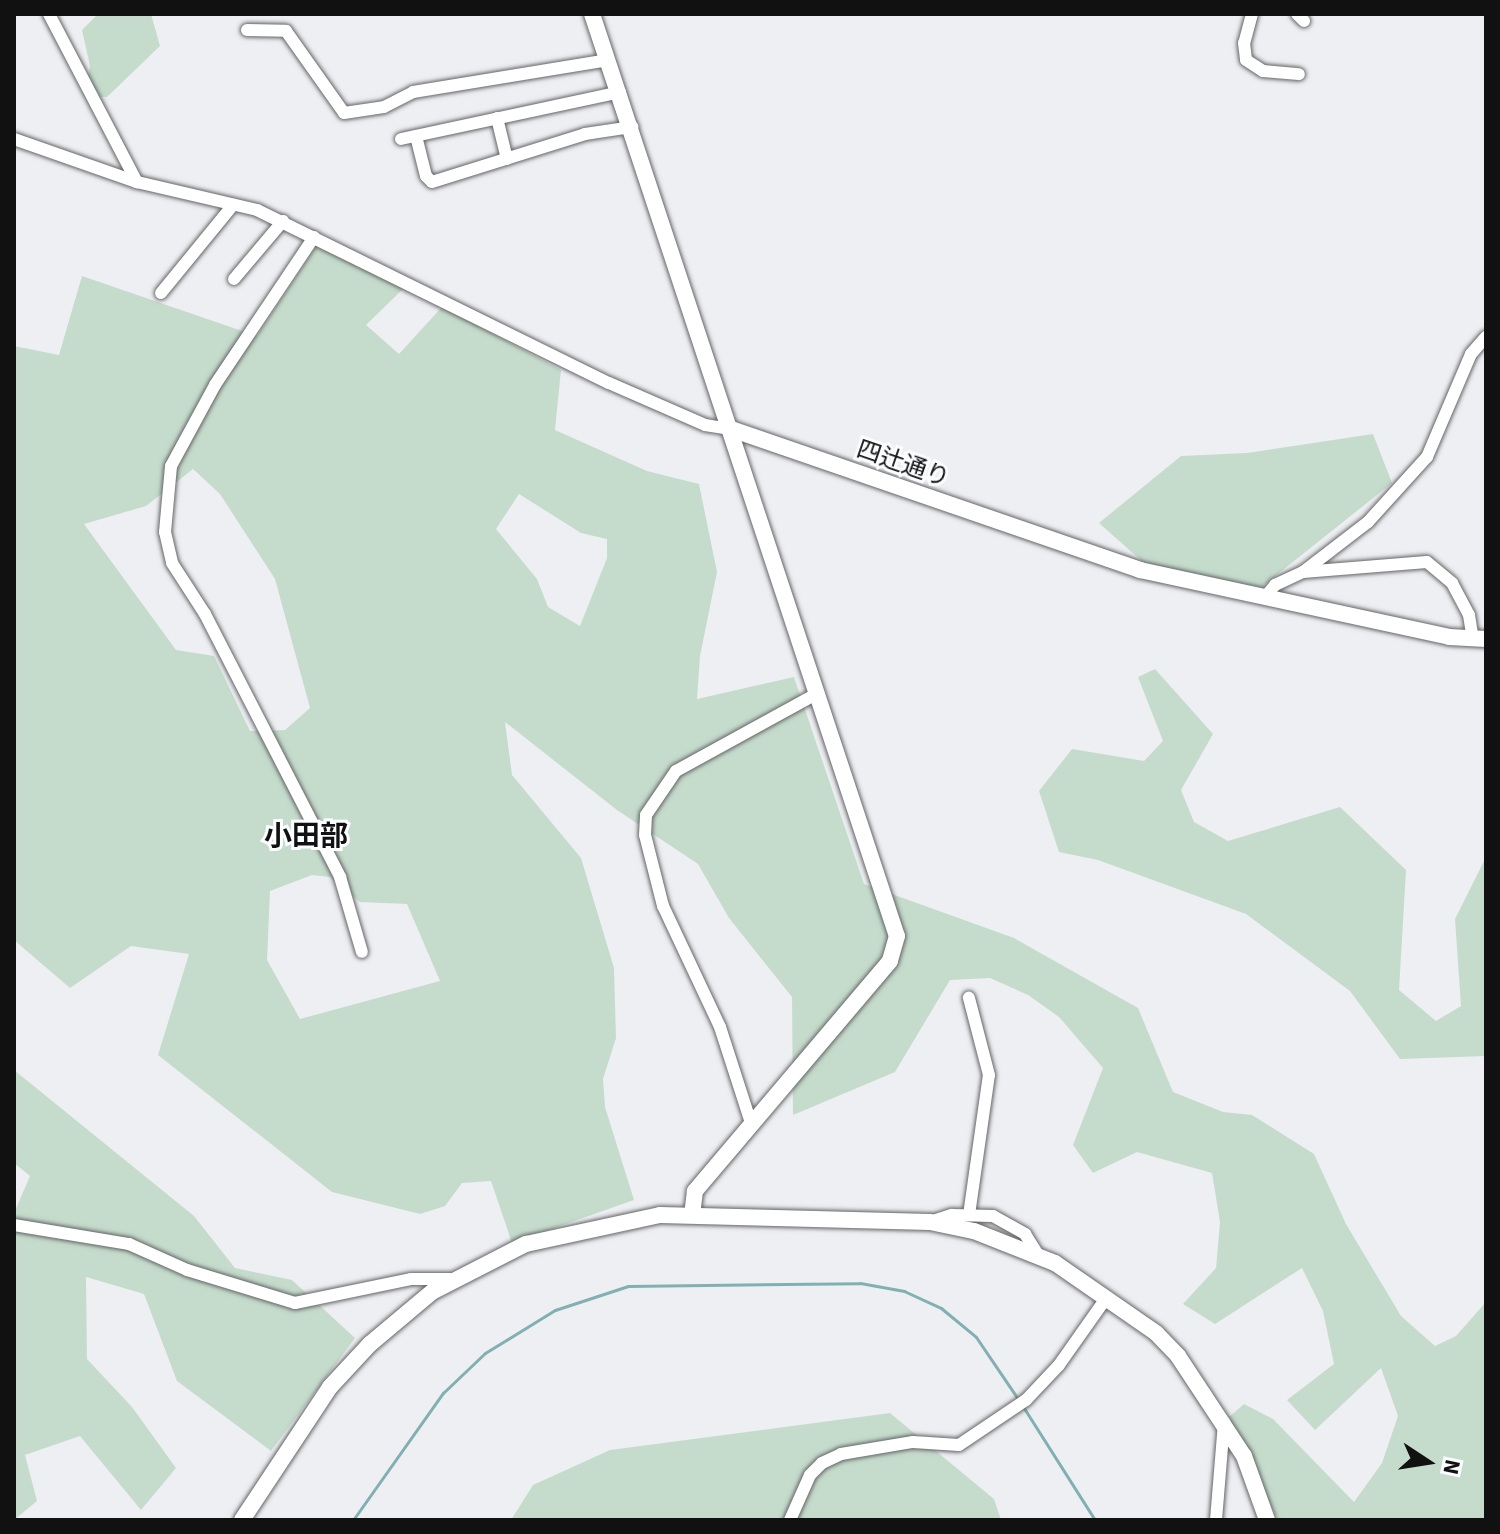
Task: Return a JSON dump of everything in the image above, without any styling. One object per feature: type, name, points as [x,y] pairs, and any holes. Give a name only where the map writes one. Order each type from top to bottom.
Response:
[{"type":"street","points":[[49,14],[137,182]]},
{"type":"street","points":[[592,14],[632,127],[893,923],[895,950],[695,1191],[692,1215]]},
{"type":"street","points":[[1252,14],[1244,43],[1246,60],[1263,71],[1299,74]]},
{"type":"street","points":[[247,30],[286,31],[344,113],[384,107],[413,92],[608,60]]},
{"type":"street","points":[[401,139],[620,92]]},
{"type":"street","points":[[497,118],[507,159]]},
{"type":"street","points":[[416,136],[426,176],[432,182],[585,134],[632,127]]},
{"type":"street","points":[[14,139],[137,182],[233,205],[283,221],[609,383],[705,425],[731,429]]},
{"type":"street","points":[[161,293],[233,205]]},
{"type":"street","points":[[234,279],[283,221]]},
{"type":"street","points":[[314,237],[215,385],[171,466],[165,532],[172,563],[205,614],[340,877],[362,952]]},
{"type":"street","points":[[1265,597],[1275,585],[1303,572],[1376,514],[1427,457],[1471,354],[1486,337]]},
{"type":"street","name":"四辻通り","points":[[731,429],[1076,552],[1265,597],[1480,639]]},
{"type":"street","points":[[1303,572],[1427,562],[1452,583],[1480,639]]},
{"type":"street","points":[[751,1123],[720,1027],[663,906],[645,835],[646,815],[676,771],[816,694]]},
{"type":"street","points":[[969,998],[989,1075],[969,1215]]},
{"type":"street","points":[[242,1520],[330,1387],[388,1327],[450,1279],[526,1244],[564,1233],[660,1215],[930,1222],[974,1231],[1039,1256],[1107,1297],[1178,1356],[1224,1422],[1258,1489],[1267,1520]]},
{"type":"street","points":[[930,1222],[969,1215],[993,1216],[1033,1242],[1039,1256]]},
{"type":"street","points":[[14,1225],[129,1244],[187,1270],[295,1303],[411,1279],[450,1279]]},
{"type":"street","points":[[790,1520],[810,1475],[822,1463],[841,1454],[913,1442],[959,1445],[1026,1400],[1059,1365],[1107,1297]]},
{"type":"street","points":[[1216,1520],[1224,1422]]},
{"type":"green space","points":[[98,14],[151,14],[160,46],[107,97],[84,96],[90,66],[82,30]]},
{"type":"green space","points":[[316,247],[405,287],[366,325],[399,354],[442,307],[561,370],[555,430],[647,471],[699,484],[717,572],[700,656],[697,699],[794,677],[864,884],[1014,938],[1138,1008],[1173,1092],[1223,1112],[1252,1115],[1314,1154],[1346,1224],[1401,1316],[1435,1346],[1456,1336],[1486,1302],[1486,1520],[1278,1520],[1229,1417],[1244,1404],[1273,1419],[1354,1502],[1382,1463],[1398,1416],[1381,1368],[1315,1430],[1287,1400],[1334,1364],[1323,1311],[1302,1268],[1215,1324],[1183,1304],[1216,1268],[1220,1222],[1212,1173],[1137,1152],[1093,1173],[1073,1145],[1103,1068],[1059,1017],[1028,995],[990,978],[950,980],[895,1072],[793,1115],[792,997],[729,918],[698,864],[617,810],[505,722],[512,775],[581,858],[614,968],[616,1038],[603,1079],[605,1107],[634,1200],[512,1243],[491,1181],[462,1183],[445,1206],[420,1214],[332,1192],[158,1055],[189,954],[131,946],[70,988],[14,940],[14,346],[59,355],[82,276],[257,336]],"holes":[[[193,469],[220,494],[275,579],[310,708],[285,730],[250,731],[214,656],[176,650],[84,524],[146,506]],[[519,494],[581,533],[607,539],[607,558],[580,626],[548,607],[537,579],[496,529]],[[312,875],[330,877],[360,902],[407,904],[440,981],[300,1019],[267,960],[270,891]]]},
{"type":"green space","points":[[1373,434],[1392,483],[1254,593],[1153,571],[1099,523],[1181,456],[1247,453]]},
{"type":"green space","points":[[1155,669],[1213,734],[1181,790],[1194,822],[1228,841],[1340,807],[1406,870],[1399,990],[1436,1021],[1461,1006],[1455,919],[1486,857],[1486,1056],[1400,1059],[1350,991],[1246,914],[1098,860],[1059,852],[1039,791],[1072,749],[1144,761],[1163,741],[1138,677]]},
{"type":"green space","points":[[14,1070],[194,1216],[235,1268],[292,1280],[355,1338],[271,1451],[177,1381],[144,1294],[86,1277],[87,1359],[132,1407],[176,1468],[141,1510],[80,1436],[25,1455],[37,1501],[14,1520],[14,1213],[30,1176],[14,1163]]},
{"type":"green space","points":[[890,1413],[994,1499],[1001,1520],[511,1520],[533,1485],[610,1450]]},
{"type":"waterway","points":[[353,1520],[443,1393],[485,1353],[555,1310],[628,1286],[860,1283],[904,1291],[941,1308],[976,1337],[1018,1399]]},
{"type":"waterway","points":[[1022,1405],[1095,1520]]},
{"type":"district","name":"小田部","points":[[306,836]]}]
